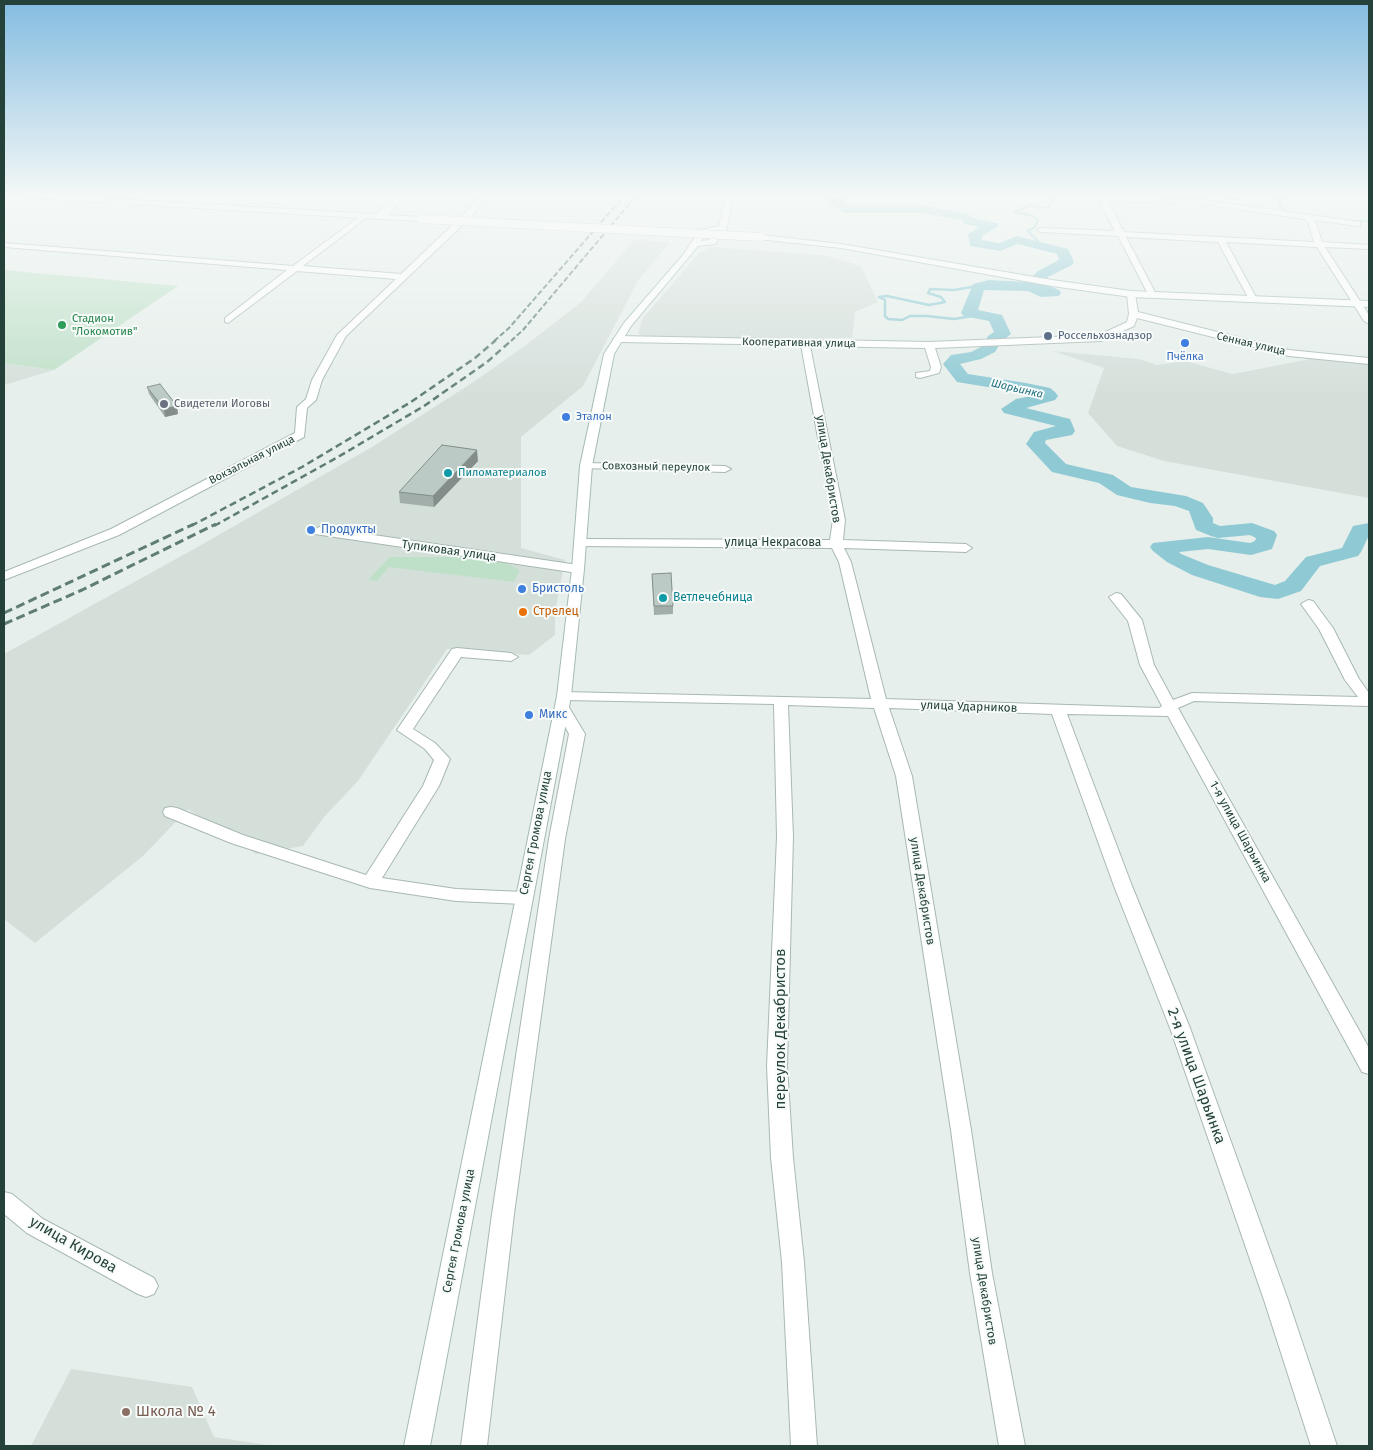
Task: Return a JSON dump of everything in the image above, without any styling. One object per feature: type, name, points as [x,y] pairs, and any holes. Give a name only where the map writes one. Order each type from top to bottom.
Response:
[{"type":"street","points":[[231,264],[402,277]]},
{"type":"street","points":[[228,320],[303,264]]},
{"type":"street","name":"Вокзальная улица","points":[[4,576],[115,532],[300,435],[302,407],[311,400],[317,380],[342,335],[416,264]]},
{"type":"street","name":"Сергея Громова улица","points":[[417,1446],[523,898],[563,702],[578,569],[586,466],[598,400],[609,354],[618,339],[627,325],[680,264]]},
{"type":"street","points":[[943,264],[1052,283],[1131,294],[1369,304]]},
{"type":"street","points":[[1137,264],[1152,294]]},
{"type":"street","points":[[1234,264],[1253,299]]},
{"type":"street","points":[[1331,264],[1369,321]]},
{"type":"street","points":[[1131,294],[1134,314]]},
{"type":"street","name":"Кооперативная улица","points":[[618,339],[806,344],[999,344],[1101,338],[1131,324],[1134,314]]},
{"type":"street","name":"Сенная улица","points":[[1134,314],[1281,351],[1369,361]]},
{"type":"street","name":"улица Декабристов","points":[[806,344],[838,520],[836,544],[845,562],[880,704],[904,776],[961,1130],[981,1273],[1012,1446]]},
{"type":"street","points":[[920,375],[934,374],[936,367],[929,345]]},
{"type":"street","name":"Совхозный переулок","points":[[586,466],[725,469]]},
{"type":"street","name":"Тупиковая улица","points":[[319,531],[578,569]]},
{"type":"street","name":"улица Некрасова","points":[[580,543],[889,544],[966,548]]},
{"type":"street","name":"1-я улица Шарьинка","points":[[1116,597],[1135,620],[1147,664],[1369,1066]]},
{"type":"street","points":[[1308,604],[1326,628],[1352,680],[1369,702]]},
{"type":"street","points":[[370,882],[404,833],[431,786],[442,759],[430,746],[404,730],[456,652],[511,657]]},
{"type":"street","name":"улица Ударников","points":[[563,702],[781,700],[1163,713],[1171,706],[1192,697],[1369,702]]},
{"type":"street","name":"переулок Декабристов","points":[[781,700],[785,837],[777,1066],[782,1158],[793,1262],[804,1446]]},
{"type":"street","points":[[474,1446],[503,1214],[556,839],[577,734],[563,702]]},
{"type":"street","name":"2-я улица Шарьинка","points":[[1058,710],[1120,877],[1180,1028],[1276,1300],[1324,1446]]},
{"type":"street","points":[[171,812],[237,839],[370,882],[456,896],[523,898]]},
{"type":"street","name":"улица Кирова","points":[[4,1201],[35,1226],[146,1286]]},
{"type":"shaded area","points":[[614,264],[652,264],[638,281],[583,386],[521,437],[521,548],[565,560],[555,612],[555,635],[529,655],[447,649],[358,781],[324,817],[303,846],[256,854],[188,809],[143,856],[35,943],[4,919],[4,654],[194,549],[372,447],[475,381],[526,345],[581,302]]},
{"type":"shaded area","points":[[690,264],[853,264],[861,266],[878,302],[855,312],[852,338],[728,339],[650,337],[638,334],[642,319]]},
{"type":"shaded area","points":[[1053,351],[1139,359],[1157,365],[1185,361],[1233,374],[1315,358],[1369,363],[1369,498],[1164,461],[1117,446],[1088,413],[1104,368]]},
{"type":"shaded area","points":[[4,363],[54,370],[4,385]]},
{"type":"shaded area","name":"Школа № 4","points":[[71,1369],[192,1387],[214,1437],[274,1446],[31,1446]]},
{"type":"green space","name":"Стадион \"Локомотив\"","points":[[4,270],[178,286],[54,370],[4,363]]},
{"type":"green space","points":[[390,557],[474,557],[498,559],[520,570],[514,582],[389,567],[377,581],[368,580]]},
{"type":"building","points":[[160,384],[177,406],[164,409],[147,387]]},
{"type":"building","points":[[442,445],[477,450],[433,496],[399,492]]},
{"type":"building","name":"Ветлечебница","points":[[671,573],[673,606],[654,606],[652,574]]},
{"type":"waterway","name":"Шарьинка","points":[[1064,264],[1043,274],[1033,284],[1054,293],[1041,293],[1031,287],[989,284],[978,287],[969,313],[997,318],[997,324],[1003,334],[994,339],[989,349],[975,356],[957,358],[951,364],[963,378],[1026,388],[1044,392],[1049,396],[1041,400],[1022,403],[1010,409],[1064,423],[1066,431],[1040,436],[1035,444],[1059,468],[1106,479],[1124,491],[1150,497],[1179,500],[1196,507],[1203,518],[1203,526],[1218,532],[1252,529],[1267,535],[1265,545],[1251,549],[1208,543],[1160,547],[1174,558],[1200,570],[1268,592],[1278,592],[1293,586],[1313,561],[1351,552],[1360,530],[1369,529]]},
{"type":"waterway","points":[[979,315],[954,319],[927,316],[910,316],[902,320],[888,319],[885,316],[885,300],[879,297],[887,296],[929,305],[945,302],[941,297],[928,293],[930,289],[954,290],[989,284]]},
{"type":"railway","points":[[494,341],[509,328],[565,264]]},
{"type":"railway","points":[[511,341],[523,330],[579,264]]},
{"type":"railway","points":[[191,526],[302,467],[411,402],[475,358],[496,340]]},
{"type":"railway","points":[[214,526],[338,457],[424,406],[487,362],[512,340]]},
{"type":"railway","points":[[4,613],[194,524]]},
{"type":"railway","points":[[4,624],[82,590],[216,524]]},
{"type":"place","name":"Стадион \"Локомотив\"","points":[[62,325]]},
{"type":"place","name":"Россельхознадзор","points":[[1048,336]]},
{"type":"place","name":"Пчёлка","points":[[1185,343]]},
{"type":"place","name":"Свидетели Иоговы","points":[[164,404]]},
{"type":"place","name":"Эталон","points":[[566,417]]},
{"type":"place","name":"Пиломатериалов","points":[[448,473]]},
{"type":"place","name":"Продукты","points":[[311,530]]},
{"type":"place","name":"Бристоль","points":[[522,589]]},
{"type":"place","name":"Ветлечебница","points":[[663,598]]},
{"type":"place","name":"Стрелец","points":[[523,612]]},
{"type":"place","name":"Микс","points":[[529,715]]},
{"type":"place","name":"Школа № 4","points":[[126,1412]]}]
